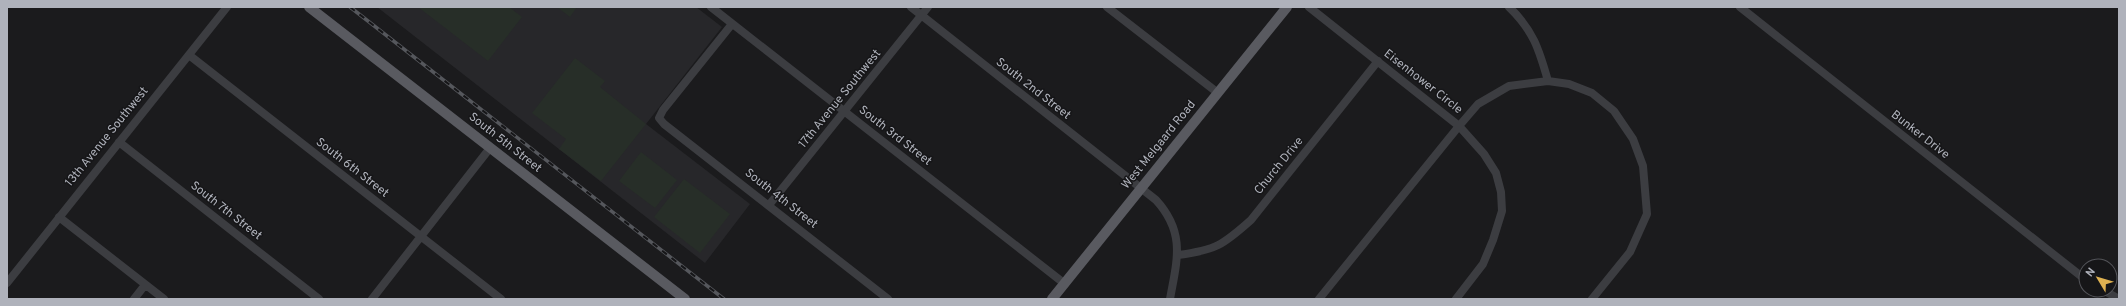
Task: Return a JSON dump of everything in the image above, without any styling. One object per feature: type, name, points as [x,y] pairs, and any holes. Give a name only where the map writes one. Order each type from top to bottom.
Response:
[{"type":"main road","name":"South 5th Street","points":[[309,7],[685,299]]},
{"type":"main road","name":"West Melgaard Road","points":[[1052,299],[1287,7]]},
{"type":"street","name":"13th Avenue Southwest","points":[[7,282],[227,7]]},
{"type":"street","name":"South 3rd Street","points":[[711,7],[1064,284]]},
{"type":"street","name":"South 2nd Street","points":[[911,7],[1141,189]]},
{"type":"street","name":"17th Avenue Southwest","points":[[769,205],[928,7]]},
{"type":"street","points":[[1108,7],[1218,93]]},
{"type":"street","name":"Eisenhower Circle","points":[[1309,7],[1459,126],[1478,104],[1508,86],[1548,81],[1569,84],[1592,93],[1614,110],[1633,140],[1643,166],[1647,214],[1630,252],[1592,299]]},
{"type":"street","points":[[1509,7],[1523,20],[1534,36],[1548,81]]},
{"type":"street","name":"Bunker Drive","points":[[1740,7],[2078,274]]},
{"type":"street","name":"South 4th Street","points":[[732,24],[663,110],[659,118],[664,124],[888,299]]},
{"type":"street","name":"South 6th Street","points":[[189,55],[501,299]]},
{"type":"street","name":"Church Drive","points":[[1178,255],[1203,252],[1226,243],[1251,220],[1378,61]]},
{"type":"street","points":[[1319,299],[1459,126],[1484,154],[1496,173],[1501,192],[1502,211],[1493,240],[1483,264],[1456,299]]},
{"type":"street","name":"South 7th Street","points":[[119,142],[319,299]]},
{"type":"street","points":[[372,299],[490,148]]},
{"type":"street","points":[[1141,189],[1164,209],[1176,237],[1178,255],[1170,299]]},
{"type":"street","points":[[59,217],[164,299]]},
{"type":"street","points":[[134,299],[145,284]]},
{"type":"shaded area","points":[[377,7],[696,7],[722,27],[646,124],[750,204],[705,263]]},
{"type":"shaded area","points":[[418,7],[509,7],[522,17],[488,61]]},
{"type":"shaded area","points":[[557,7],[577,7],[570,17]]},
{"type":"shaded area","points":[[575,58],[605,81],[600,87],[646,124],[601,181],[559,149],[566,139],[532,113]]},
{"type":"shaded area","points":[[641,152],[677,180],[655,208],[619,181]]},
{"type":"shaded area","points":[[684,179],[730,214],[700,253],[654,217]]},
{"type":"railway","points":[[350,7],[724,299]]}]
